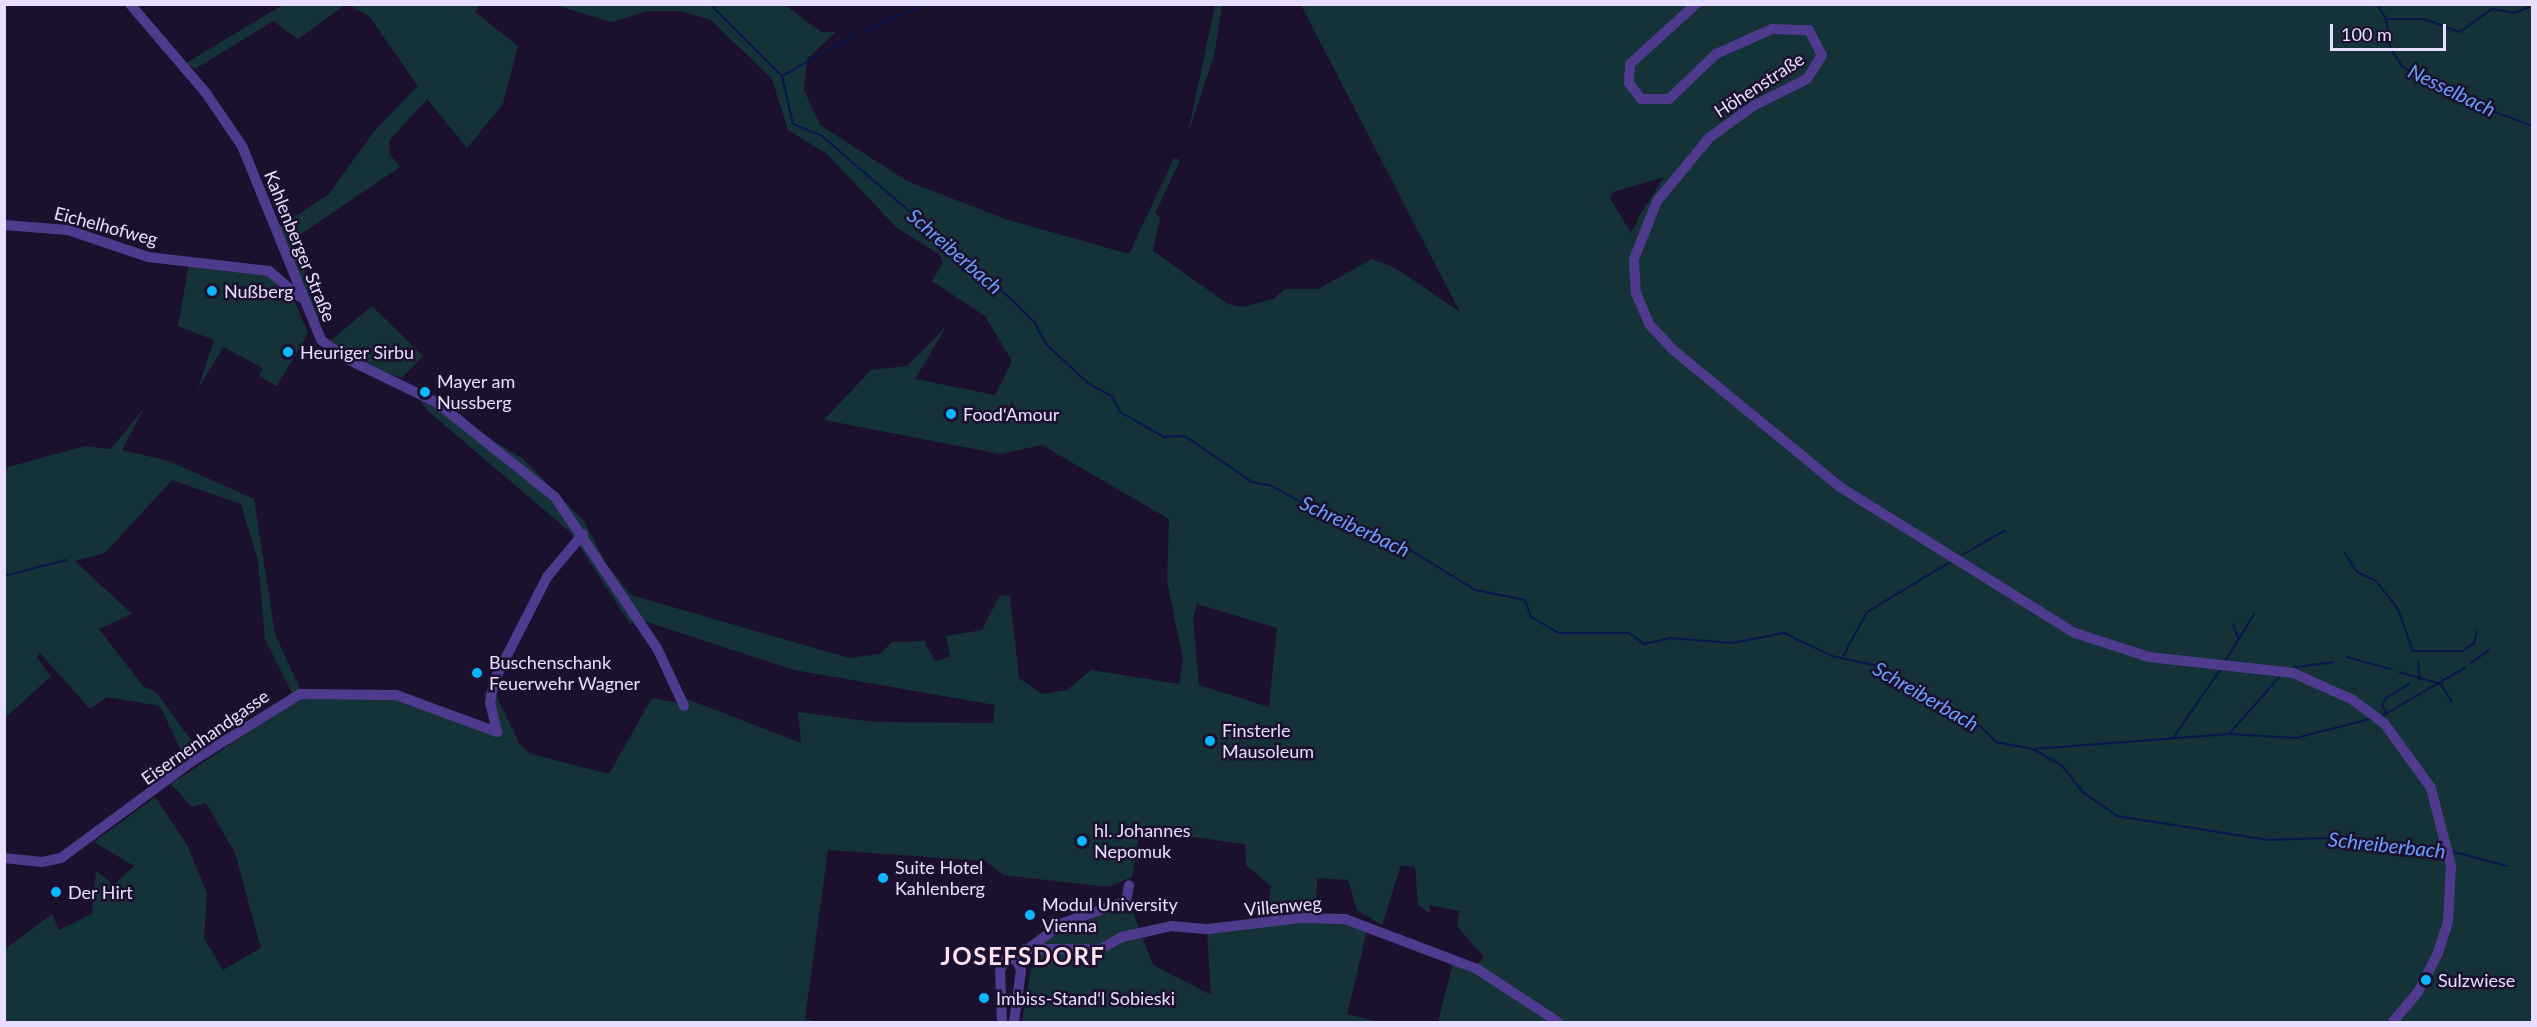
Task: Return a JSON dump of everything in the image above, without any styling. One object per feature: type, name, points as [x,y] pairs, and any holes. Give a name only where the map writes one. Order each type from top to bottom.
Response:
[{"type":"street","name":"Kahlenberger Straße","points":[[130,4],[206,93],[242,146],[314,330],[333,350],[418,392],[477,432],[555,497],[583,534],[626,606],[668,666],[684,706]]},
{"type":"street","name":"Höhenstraße","points":[[1696,4],[1630,64],[1629,83],[1641,99],[1669,99],[1716,54],[1773,29],[1809,30],[1822,55],[1812,75],[1754,106],[1695,152],[1657,201],[1638,240],[1634,276],[1645,316],[1660,338],[1840,487],[1966,566],[2097,643],[2150,657],[2237,663],[2303,676],[2370,711],[2384,723],[2425,775],[2448,835],[2452,877],[2448,922],[2438,953],[2418,992],[2393,1023]]},
{"type":"street","name":"Eichelhofweg","points":[[4,225],[68,230],[148,257],[269,271]]},
{"type":"street","points":[[285,255],[280,267],[269,271],[304,302]]},
{"type":"street","name":"Eisernenhandgasse","points":[[4,858],[42,862],[61,858],[194,760],[300,694],[396,695],[497,732],[490,702],[495,679],[547,577],[583,534]]},
{"type":"street","points":[[1002,1023],[1000,971],[1005,960],[1016,958],[1025,949],[1063,923],[1126,901],[1129,885]]},
{"type":"street","name":"Villenweg","points":[[1025,949],[1101,949],[1122,937],[1171,926],[1209,929],[1300,918],[1345,919],[1381,928],[1481,970],[1558,1023]]},
{"type":"street","points":[[1014,1023],[1021,970],[1016,958]]},
{"type":"green space","points":[[345,5],[298,39],[273,21],[195,69],[186,63],[281,6]]},
{"type":"green space","points":[[349,5],[479,5],[475,12],[518,46],[503,104],[467,148],[427,99],[389,141],[390,155],[400,167],[289,242],[308,277],[319,319],[315,322],[278,228],[329,194],[375,130],[418,86],[369,16]]},
{"type":"green space","points":[[555,5],[785,5],[821,32],[836,32],[807,59],[804,90],[820,125],[907,181],[1005,219],[1129,254],[1174,158],[1180,160],[1155,214],[1160,217],[1153,251],[1228,304],[1243,307],[1273,299],[1285,289],[1318,289],[1372,259],[1397,269],[1460,312],[1301,5],[2532,5],[2532,1022],[1438,1022],[1454,960],[1473,969],[1484,957],[1457,926],[1460,911],[1429,905],[1431,914],[1418,905],[1415,867],[1401,865],[1382,925],[1357,910],[1348,880],[1317,878],[1316,914],[1265,923],[1271,886],[1246,865],[1245,844],[1140,830],[1132,877],[1108,887],[1004,875],[985,861],[828,850],[805,1019],[817,1022],[5,1022],[5,949],[52,914],[59,930],[92,914],[96,871],[114,885],[134,866],[94,842],[155,797],[187,845],[207,893],[204,938],[223,970],[261,948],[235,853],[206,803],[192,807],[171,784],[237,740],[292,693],[265,639],[258,561],[241,504],[172,480],[105,553],[75,561],[132,614],[99,629],[143,686],[157,693],[200,753],[187,763],[160,706],[107,697],[90,709],[40,653],[37,658],[51,676],[5,718],[5,468],[85,446],[111,449],[144,408],[122,450],[169,461],[254,499],[275,634],[301,691],[378,690],[490,724],[484,693],[495,693],[519,743],[531,754],[609,774],[652,698],[678,703],[684,698],[801,743],[798,712],[874,722],[993,723],[995,705],[794,670],[641,620],[630,624],[570,532],[427,410],[418,396],[522,458],[584,521],[606,564],[631,595],[849,658],[880,654],[892,642],[924,641],[935,661],[950,657],[946,636],[982,630],[1000,595],[1010,596],[1019,678],[1042,694],[1067,690],[1091,670],[1179,684],[1183,659],[1167,581],[1169,519],[1042,445],[1000,454],[824,420],[871,370],[907,366],[946,327],[915,379],[995,395],[1012,361],[985,316],[932,281],[943,263],[939,254],[897,228],[827,154],[788,130],[772,79],[711,20],[679,11],[648,11],[611,22]],"holes":[[[1664,177],[1641,213],[1631,233],[1610,198],[1613,192]],[[1197,604],[1277,628],[1269,707],[1199,685],[1193,619]]]},
{"type":"green space","points":[[1215,5],[1222,5],[1214,56],[1188,133]]},
{"type":"green space","points":[[189,264],[267,274],[291,293],[308,333],[277,386],[259,376],[263,368],[223,347],[198,389],[214,340],[178,326]]},
{"type":"green space","name":"Mayer am Nussberg","points":[[372,306],[423,356],[402,378],[364,365],[329,342]]},
{"type":"green space","points":[[1130,904],[1153,965],[1211,995],[1207,931],[1310,919],[1368,927],[1347,1014],[1379,1022],[1022,1022],[1034,952],[1046,936]]},
{"type":"waterway","name":"Schreiberbach","points":[[585,4],[622,4]]},
{"type":"waterway","name":"Schreiberbach","points":[[710,4],[782,76],[793,124],[822,136],[1012,300],[1034,322],[1047,345],[1089,384],[1112,396],[1120,412],[1164,437],[1185,436],[1252,482],[1272,486],[1326,516],[1399,543],[1475,590],[1525,600],[1531,617],[1559,633],[1629,633],[1644,644],[1670,638],[1732,643],[1784,633],[1832,656],[1878,666],[1913,692],[1928,694],[1966,723],[1980,726],[1996,742],[2033,749],[2062,766],[2084,793],[2117,816],[2268,840],[2326,838],[2444,850]]},
{"type":"waterway","points":[[868,30],[925,4]]},
{"type":"waterway","name":"Nesselbach","points":[[2377,4],[2386,19],[2390,48],[2402,66],[2458,98],[2532,126]]},
{"type":"waterway","points":[[2386,19],[2424,19],[2460,32],[2492,9],[2514,13],[2532,6]]},
{"type":"waterway","points":[[782,76],[856,34]]},
{"type":"waterway","points":[[1960,556],[2004,531]]},
{"type":"waterway","points":[[2345,553],[2357,572],[2376,581],[2398,609],[2413,651],[2463,651],[2474,643],[2477,631]]},
{"type":"waterway","points":[[4,576],[66,560]]},
{"type":"waterway","points":[[1843,656],[1867,612],[1952,561]]},
{"type":"waterway","points":[[2225,661],[2254,614]]},
{"type":"waterway","points":[[2233,624],[2238,638]]},
{"type":"waterway","points":[[2471,663],[2489,650]]},
{"type":"waterway","points":[[2347,657],[2390,669]]},
{"type":"waterway","points":[[2295,667],[2334,662]]},
{"type":"waterway","points":[[2418,662],[2420,680]]},
{"type":"waterway","points":[[2382,716],[2466,667]]},
{"type":"waterway","points":[[2173,738],[2221,669]]},
{"type":"waterway","points":[[2399,672],[2441,684],[2452,702]]},
{"type":"waterway","points":[[2229,734],[2280,676]]},
{"type":"waterway","points":[[2387,714],[2382,705],[2386,698],[2409,684]]},
{"type":"waterway","points":[[2033,749],[2229,734],[2296,738],[2370,719]]},
{"type":"waterway","name":"Schreiberbach","points":[[2450,851],[2507,866]]},
{"type":"place","name":"Nußberg","points":[[212,291]]},
{"type":"place","name":"Heuriger Sirbu","points":[[288,352]]},
{"type":"place","name":"Mayer am Nussberg","points":[[425,392]]},
{"type":"place","name":"Food‘Amour","points":[[951,414]]},
{"type":"place","name":"Buschenschank Feuerwehr Wagner","points":[[477,673]]},
{"type":"place","name":"Finsterle Mausoleum","points":[[1210,741]]},
{"type":"place","name":"hl. Johannes Nepomuk","points":[[1082,841]]},
{"type":"place","name":"Suite Hotel Kahlenberg","points":[[883,878]]},
{"type":"place","name":"Der Hirt","points":[[56,892]]},
{"type":"place","name":"Modul University Vienna","points":[[1030,915]]},
{"type":"place","name":"Sulzwiese","points":[[2426,980]]},
{"type":"place","name":"Imbiss-Stand‘l Sobieski","points":[[984,998]]},
{"type":"district","name":"JOSEFSDORF","points":[[1023,956]]}]
